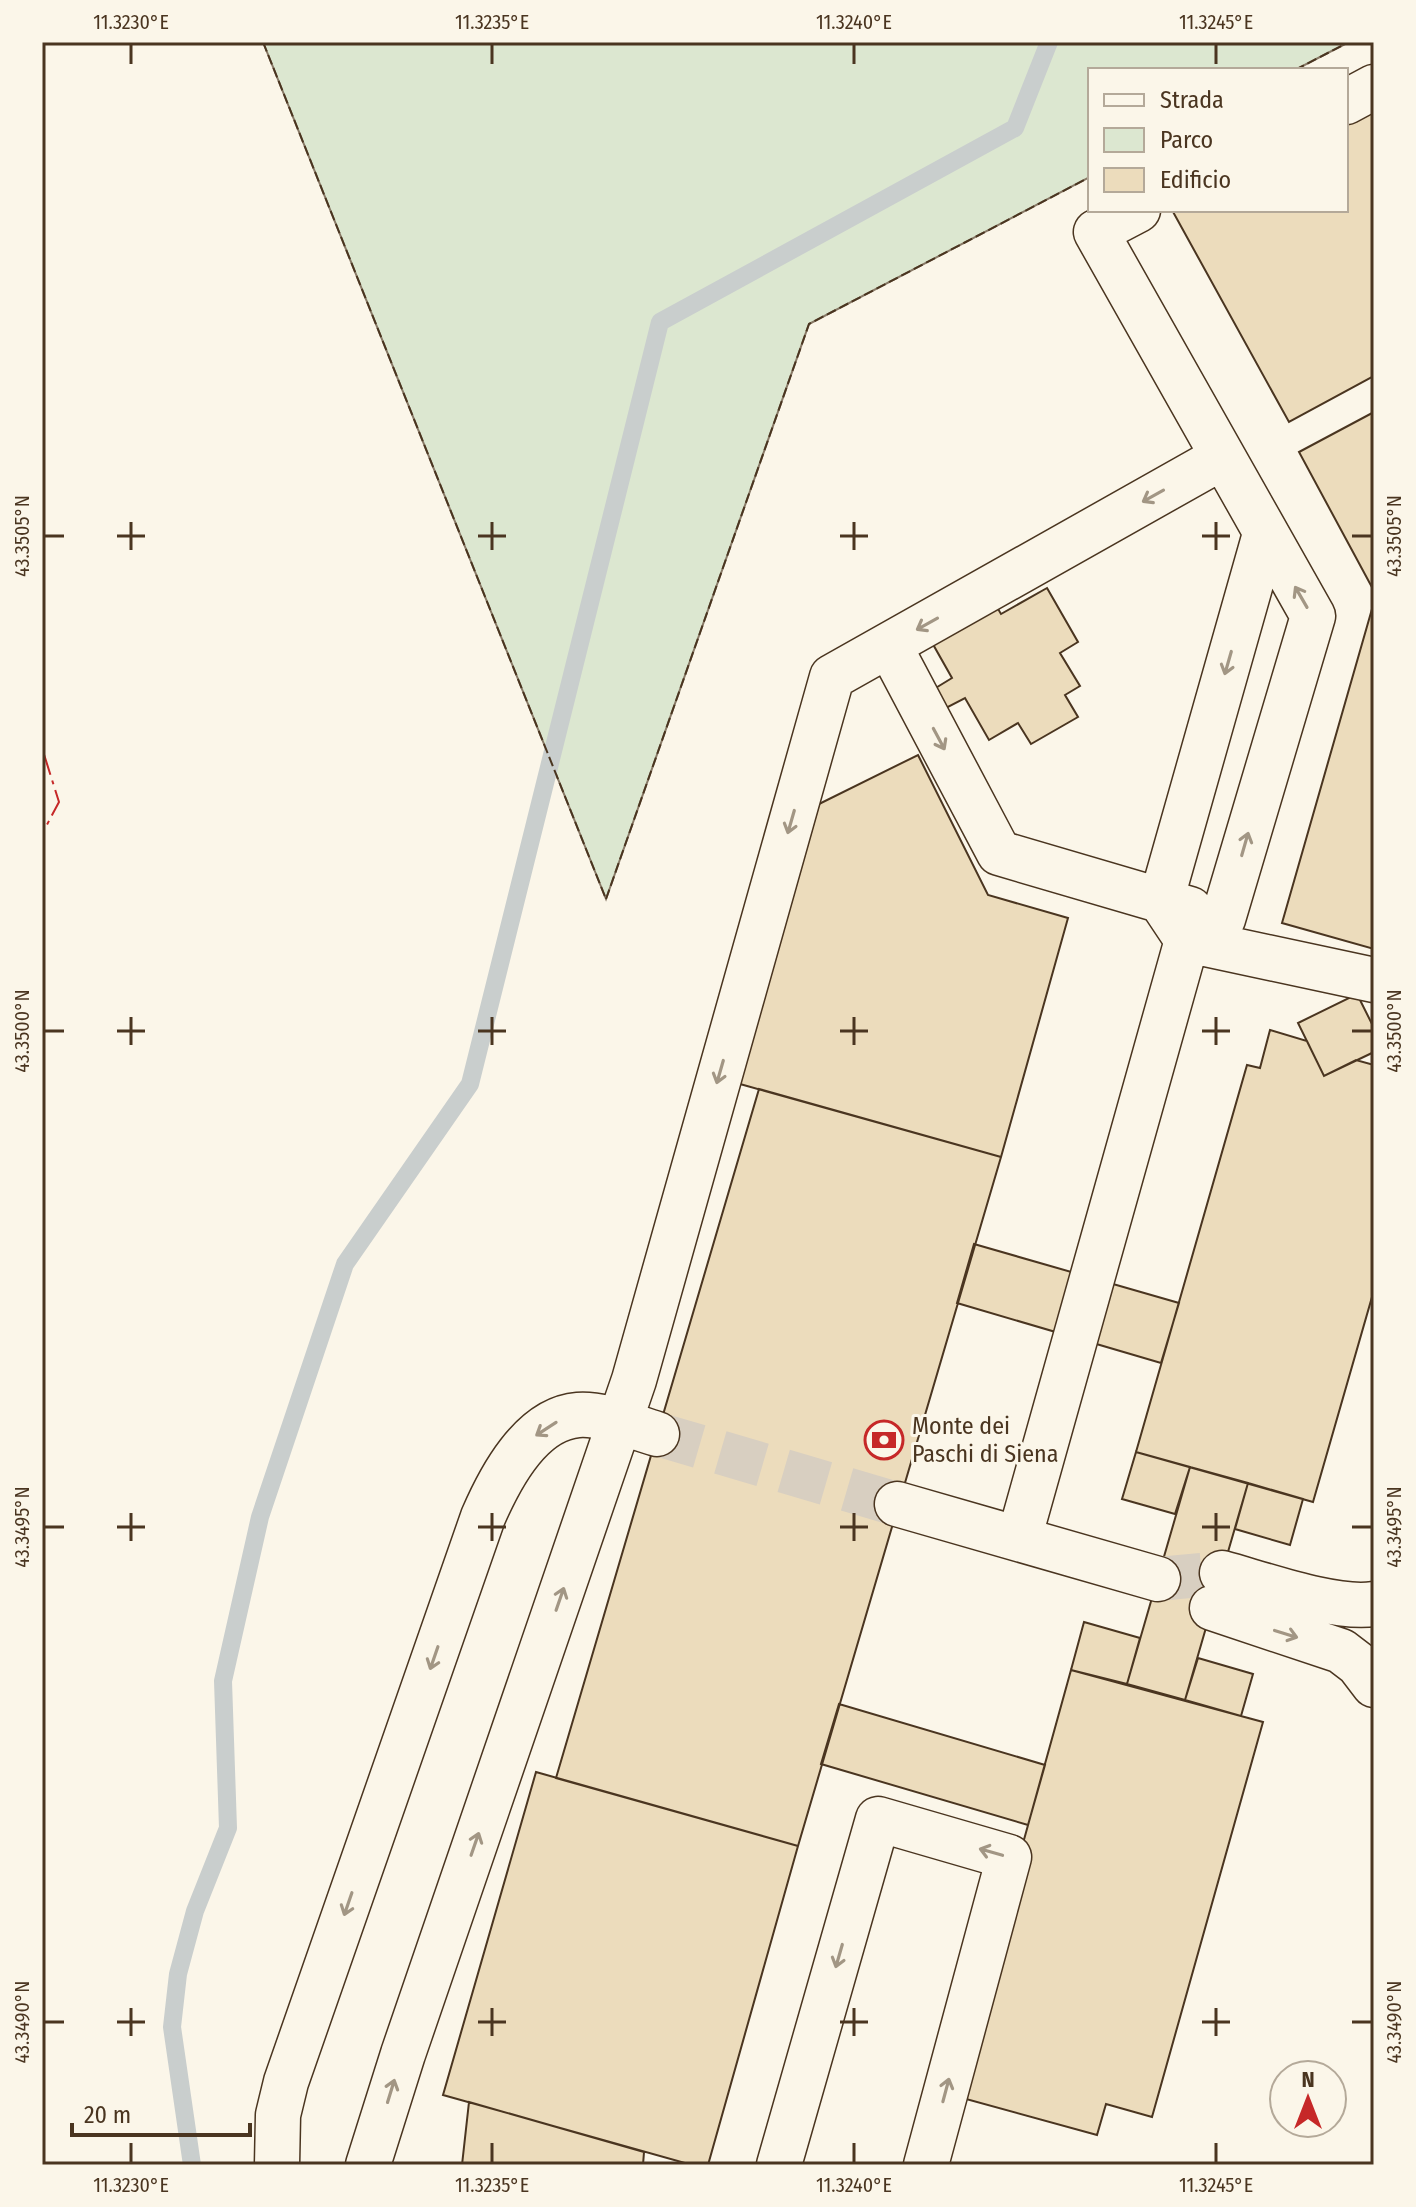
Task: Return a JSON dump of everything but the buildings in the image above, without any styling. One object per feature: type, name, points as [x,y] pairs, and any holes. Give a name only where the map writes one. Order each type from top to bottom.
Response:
[{"type":"lane","points":[[1348,101],[1374,87]]},
{"type":"lane","points":[[1019,1539],[1205,930],[1313,616],[1096,232],[1134,212]]},
{"type":"lane","points":[[368,2165],[403,2054],[639,1429],[832,677],[1221,458]]},
{"type":"lane","points":[[1161,901],[1265,534]]},
{"type":"lane","points":[[889,645],[999,853],[1161,901],[1205,930],[1374,980]]},
{"type":"lane","points":[[277,2165],[278,2115],[286,2082],[483,1517],[498,1482],[522,1449],[540,1432],[559,1421],[576,1415],[597,1417],[639,1429]]},
{"type":"lane","points":[[897,1504],[1158,1579]]},
{"type":"lane","points":[[1374,1604],[1217,1591],[1341,1651],[1358,1664],[1374,1685]]},
{"type":"lane","points":[[779,2165],[878,1819],[1009,1857],[926,2165]]},
{"type":"green space","points":[[263,42],[1349,42],[1299,68],[1088,68],[1088,178],[809,324],[606,899]]},
{"type":"waterway","points":[[192,2165],[172,2027],[178,1974],[195,1911],[228,1828],[223,1681],[260,1517],[345,1264],[470,1084],[660,322],[1015,128],[1049,42]]},
{"type":"tunnel","points":[[657,1434],[897,1504]]},
{"type":"tunnel","points":[[1158,1579],[1222,1573]]},
{"type":"fence","points":[[263,42],[606,899]]},
{"type":"fence","points":[[1299,68],[1349,42]]},
{"type":"fence","points":[[606,899],[809,324],[1088,178]]},
{"type":"power","points":[[42,748],[59,802],[42,834]]},
{"type":"place","name":"Monte dei Paschi di Siena","points":[[884,1440]]}]
